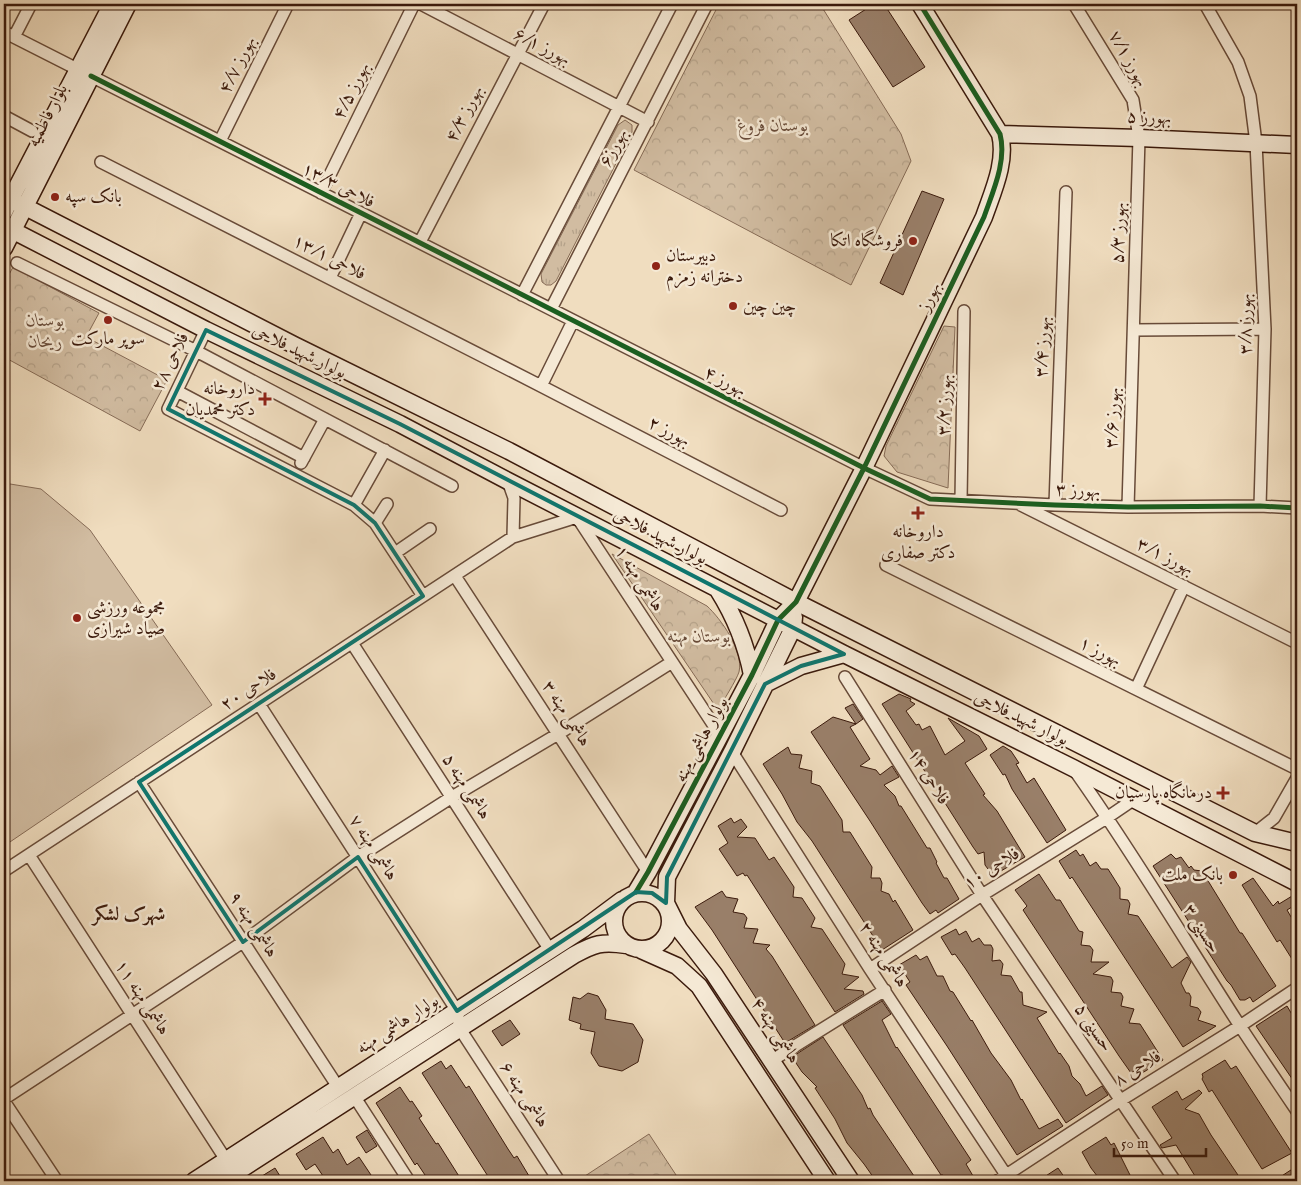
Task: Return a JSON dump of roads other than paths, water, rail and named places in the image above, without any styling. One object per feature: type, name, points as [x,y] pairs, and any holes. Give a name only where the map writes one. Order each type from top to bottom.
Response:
[{"type":"street","points":[[9,34],[31,4]]},
{"type":"street","name":"بلوار فاطمیه","points":[[85,73],[112,4]]},
{"type":"street","name":"بلوار فاطمیه","points":[[4,248],[11,203],[85,73],[128,4]]},
{"type":"street","name":"بهورز ۴/۷","points":[[220,141],[288,4]]},
{"type":"street","name":"بهورز ۴/۵","points":[[321,193],[414,4]]},
{"type":"street","name":"بهورز ۶/۱","points":[[421,4],[648,122]]},
{"type":"street","name":"بهورز ۴/۳","points":[[420,242],[516,54],[544,4]]},
{"type":"street","name":"بهورز۶","points":[[522,295],[672,4]]},
{"type":"street","name":"بهورز۶","points":[[551,309],[707,4]]},
{"type":"street","name":"بهورز","points":[[796,602],[864,468],[984,216],[1002,157],[1000,134],[920,4]]},
{"type":"street","name":"بهورز ۷/۱","points":[[1074,4],[1133,100],[1139,138]]},
{"type":"street","name":"بهورز ۳/۸","points":[[1206,4],[1238,62],[1250,96],[1256,143],[1265,329],[1260,506]]},
{"type":"street","name":"فلاحی ۱۳/۳","points":[[9,34],[573,320]]},
{"type":"street","points":[[4,116],[32,130]]},
{"type":"street","name":"بهورز ۵","points":[[1000,134],[1139,138],[1297,146]]},
{"type":"street","name":"بهورز ۵/۳","points":[[1134,330],[1139,138]]},
{"type":"street","name":"فلاحی ۱۳/۱","points":[[101,162],[541,386]]},
{"type":"street","name":"بهورز ۳/۴","points":[[1055,505],[1066,192]]},
{"type":"street","name":"بولوار شهید فلاحی","points":[[11,203],[509,451],[796,602],[1255,833],[1297,843]]},
{"type":"street","points":[[330,278],[361,213]]},
{"type":"street","name":"بولوار شهید فلاحی","points":[[8,228],[206,330],[400,424],[718,590],[1297,883]]},
{"type":"street","points":[[16,263],[196,351],[452,486]]},
{"type":"street","name":"بهورز ۳/۲","points":[[961,500],[964,311]]},
{"type":"street","points":[[541,386],[573,320]]},
{"type":"street","name":"بهورز ۴","points":[[573,320],[864,468]]},
{"type":"street","points":[[1134,330],[1265,329]]},
{"type":"street","name":"فلاحی ۲۸","points":[[206,330],[168,409],[295,474]]},
{"type":"street","name":"بهورز ۳/۶","points":[[1128,506],[1134,330]]},
{"type":"street","name":"بهورز ۲","points":[[541,386],[781,510]]},
{"type":"street","points":[[177,391],[304,458]]},
{"type":"street","points":[[325,419],[295,474],[354,505],[375,523],[423,596]]},
{"type":"street","points":[[354,505],[385,450]]},
{"type":"street","name":"بهورز ۳","points":[[864,468],[930,499],[1055,505],[1260,506],[1297,508]]},
{"type":"street","points":[[508,481],[514,498],[513,537]]},
{"type":"street","name":"بهورز ۳/۱","points":[[1016,503],[1297,642]]},
{"type":"street","points":[[375,523],[387,504]]},
{"type":"street","name":"فلاحی ۲۰","points":[[4,871],[513,537],[577,517]]},
{"type":"street","name":"هاشمی مهنه ۱","points":[[577,517],[720,735]]},
{"type":"street","points":[[394,553],[430,529]]},
{"type":"street","name":"بهورز ۱","points":[[886,565],[1297,769]]},
{"type":"street","name":"هاشمی مهنه ۳","points":[[455,576],[648,872]]},
{"type":"street","points":[[1136,689],[1184,586]]},
{"type":"street","points":[[718,590],[733,613],[758,680],[844,654]]},
{"type":"street","name":"بولوار هاشمی مهنه","points":[[666,903],[667,876],[732,752],[778,620],[796,602]]},
{"type":"street","name":"بولوار هاشمی مهنه","points":[[232,1174],[338,1087],[583,929],[629,896],[648,872],[720,735],[793,628],[796,602]]},
{"type":"street","name":"هاشمی مهنه ۵","points":[[352,643],[550,950]]},
{"type":"street","points":[[57,1181],[4,1100],[243,942],[358,857],[672,662]]},
{"type":"street","name":"فلاحی ۱۴","points":[[845,677],[982,895]]},
{"type":"street","name":"هاشمی مهنه ۷","points":[[259,704],[457,1011]]},
{"type":"street","name":"هاشمی مهنه ۲","points":[[732,752],[1004,1179]]},
{"type":"street","name":"حسینی ۳","points":[[1073,768],[1108,818],[1240,1026],[1297,1111]]},
{"type":"street","points":[[1255,833],[1274,818],[1297,778]]},
{"type":"street","name":"هاشمی مهنه ۹","points":[[140,782],[338,1087]]},
{"type":"street","name":"فلاحی ۱۰","points":[[870,968],[982,895],[1108,818],[1133,800]]},
{"type":"street","name":"هاشمی مهنه ۱۱","points":[[29,855],[232,1174]]},
{"type":"street","points":[[633,947],[657,946],[668,934],[672,918],[666,903],[652,893],[629,896],[614,915],[615,931],[633,947],[677,966],[699,986],[827,1181]]},
{"type":"street","name":"حسینی ۵","points":[[982,895],[1175,1181]]},
{"type":"street","name":"هاشمی مهنه ۴","points":[[666,903],[679,929],[714,974],[851,1181]]},
{"type":"street","name":"بولوار هاشمی مهنه","points":[[194,1181],[232,1174],[588,947],[608,942],[633,947]]},
{"type":"street","name":"فلاحی ۸","points":[[1004,1179],[1121,1100],[1297,988]]},
{"type":"street","points":[[771,1061],[885,990]]},
{"type":"street","points":[[457,1011],[460,1029]]},
{"type":"street","name":"هاشمی مهنه ۶","points":[[460,1029],[559,1181]]},
{"type":"street","points":[[354,1096],[409,1181]]},
{"type":"place","name":"بانک سپه","points":[[55,197]]},
{"type":"place","name":"فروشگاه اتکا","points":[[913,241]]},
{"type":"place","name":"دبیرستان دخترانه زمزم","points":[[656,266]]},
{"type":"place","name":"چین چین","points":[[733,306]]},
{"type":"place","name":"سوپر مارکت","points":[[108,320]]},
{"type":"place","name":"داروخانه دکتر محمدیان","points":[[265,399]]},
{"type":"place","name":"داروخانه دکتر صفاری","points":[[918,513]]},
{"type":"place","name":"مجموعه ورزشی صیاد شیرازی","points":[[77,618]]},
{"type":"place","name":"درمانگاه پارسیان","points":[[1223,793]]},
{"type":"place","name":"بانک ملت","points":[[1233,875]]},
{"type":"district","name":"شهرک لشکر","points":[[129,915]]},
{"type":"park label","name":"بوستان فروغ","points":[[773,126]]},
{"type":"park label","name":"بوستان ریحان","points":[[45,331]]},
{"type":"park label","name":"بوستان مهنه","points":[[699,637]]}]
